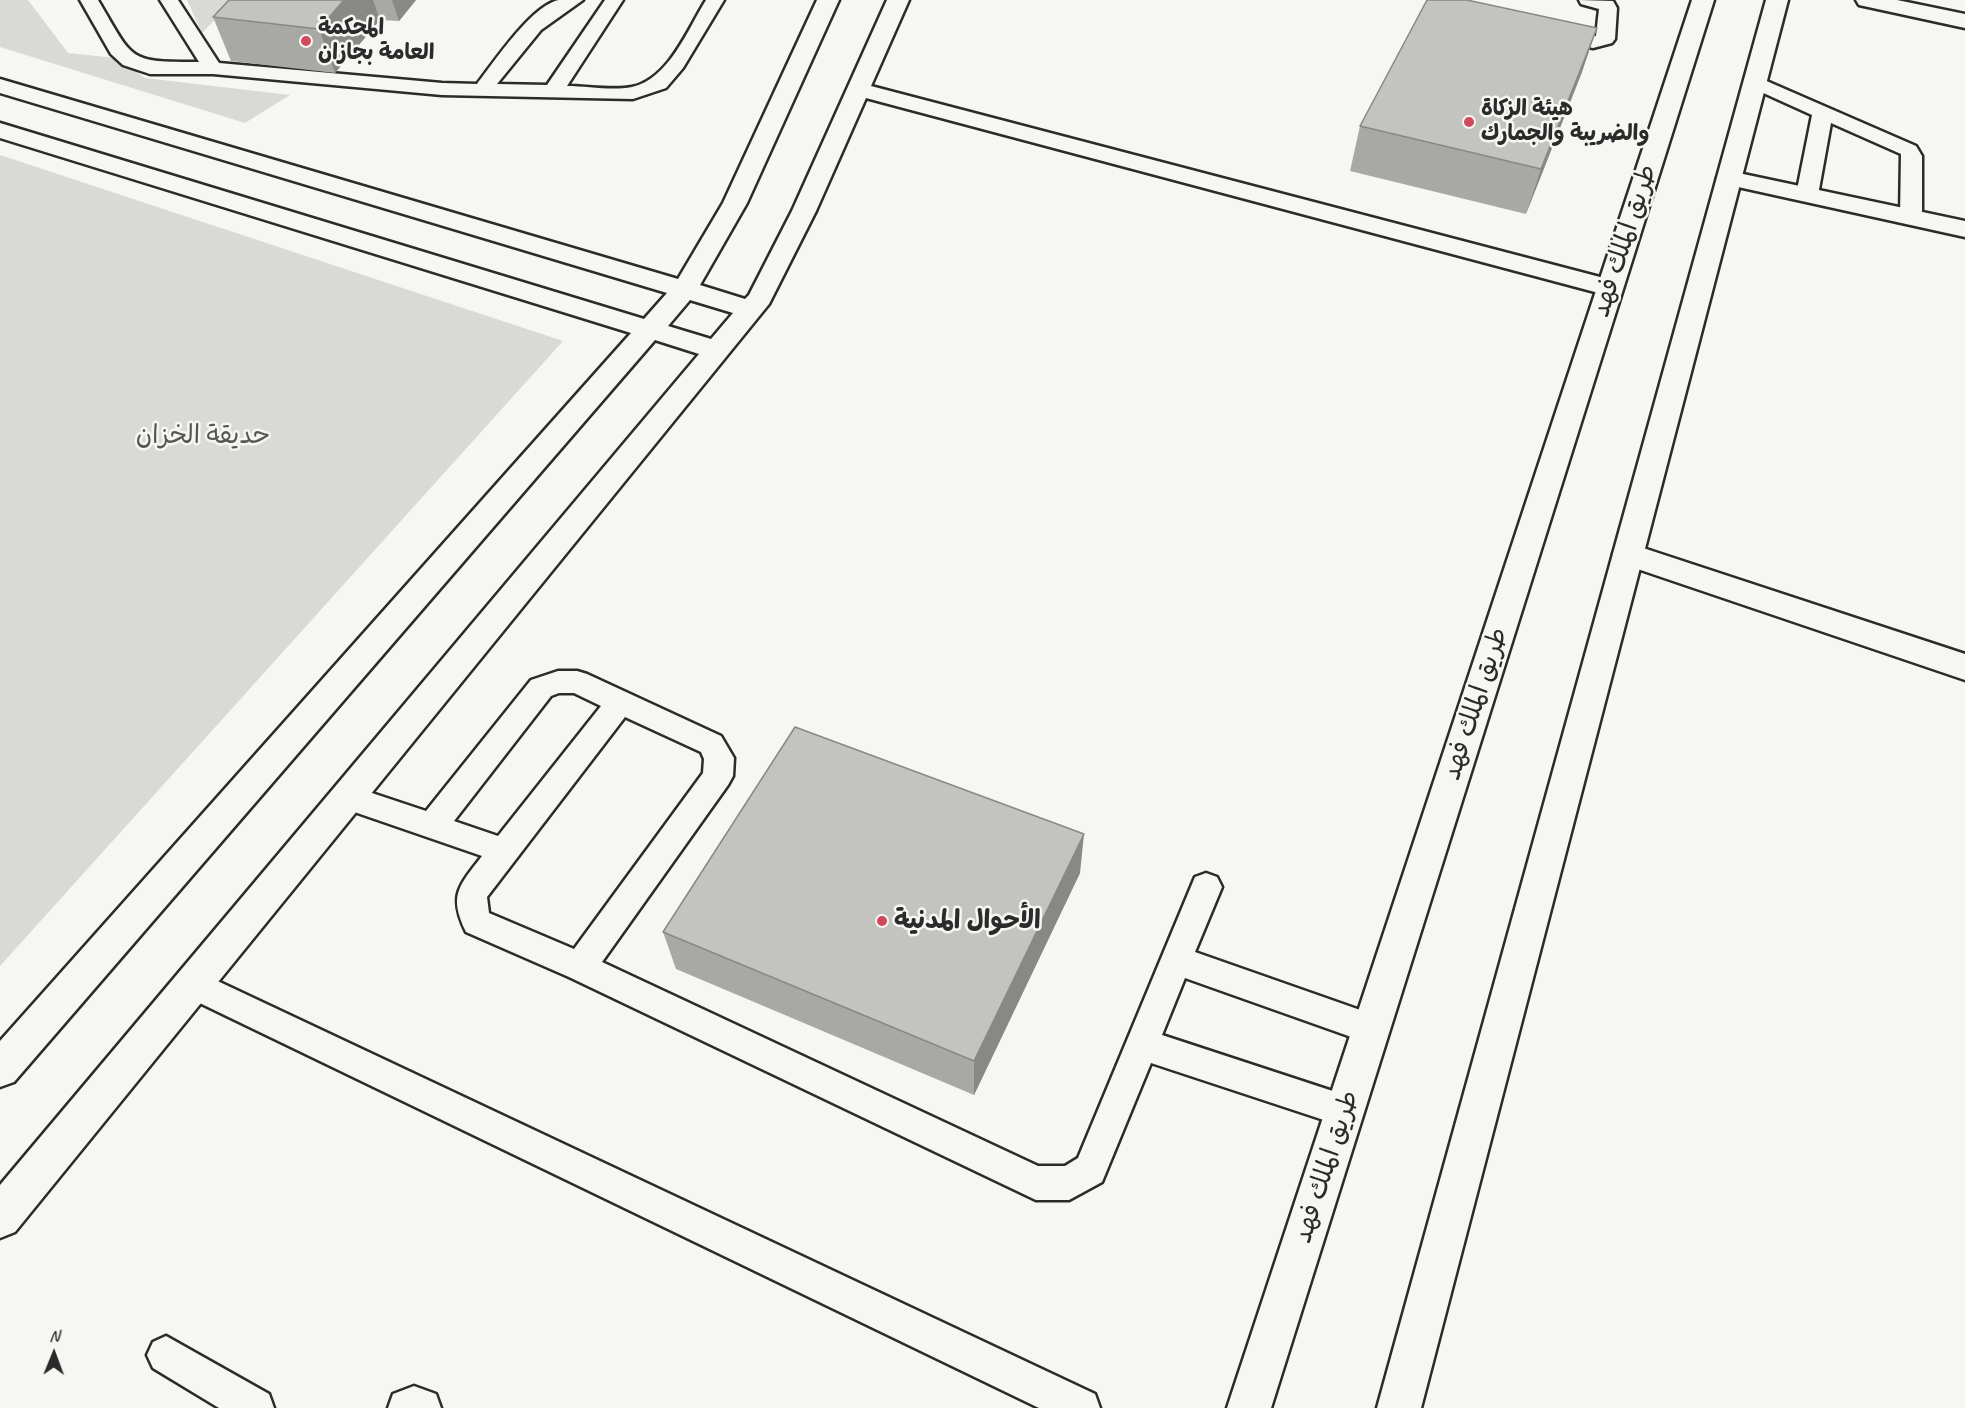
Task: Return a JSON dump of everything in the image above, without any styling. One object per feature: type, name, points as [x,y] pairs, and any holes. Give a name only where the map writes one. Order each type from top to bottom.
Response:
[{"type":"street","points":[[0,1069],[685,289],[735,203],[828,0]]},
{"type":"street","points":[[0,1217],[760,298],[804,212],[898,0]]},
{"type":"street","name":"طريق الملك فهد","points":[[1249,1408],[1703,0]]},
{"type":"street","points":[[1399,1408],[1777,0]]},
{"type":"street","points":[[1867,0],[1965,21]]},
{"type":"street","points":[[0,86],[751,309]]},
{"type":"street","points":[[858,89],[1610,288]]},
{"type":"street","points":[[0,130],[717,350]]},
{"type":"street","points":[[1729,178],[1965,229]]},
{"type":"street","points":[[1628,554],[1965,667]]},
{"type":"lane","points":[[89,0],[117,50],[130,61],[150,68],[213,68],[442,89],[633,93],[658,84],[673,68],[715,0]]},
{"type":"lane","points":[[170,0],[213,68]]},
{"type":"lane","points":[[483,89],[534,26],[548,13],[574,0]]},
{"type":"lane","points":[[554,90],[614,0]]},
{"type":"lane","points":[[1539,31],[1602,42],[1605,39],[1608,8],[1606,5],[1588,0]]},
{"type":"lane","points":[[1755,82],[1909,150],[1912,156],[1911,217]]},
{"type":"lane","points":[[1807,195],[1823,112]]},
{"type":"lane","points":[[431,827],[542,688],[558,682],[577,682],[711,744],[719,758],[718,776],[580,967]]},
{"type":"lane","points":[[620,702],[472,893],[471,906],[477,922],[580,967],[1036,1184],[1068,1183],[1090,1170],[1206,887]]},
{"type":"lane","points":[[348,797],[504,851]]},
{"type":"lane","points":[[1176,960],[1371,1029]]},
{"type":"lane","points":[[192,984],[1081,1408]]},
{"type":"lane","points":[[1142,1044],[1345,1111]]},
{"type":"lane","points":[[166,1355],[217,1398],[255,1408]]},
{"type":"lane","points":[[407,1408],[414,1405],[422,1408]]},
{"type":"green space","points":[[0,0],[28,0],[68,53],[116,58],[145,78],[290,95],[245,123],[0,47]]},
{"type":"green space","points":[[187,0],[234,0],[202,33]]},
{"type":"green space","name":"حديقة الخزان","points":[[0,155],[563,341],[0,966]]},
{"type":"building","points":[[229,0],[344,0],[319,29],[213,17]]},
{"type":"building","name":"هيئة الزكاة والضريبة والجمارك","points":[[1427,0],[1467,0],[1597,28],[1541,169],[1360,126]]},
{"type":"building","name":"الأحوال المدنية","points":[[795,727],[1084,834],[974,1061],[663,932]]},
{"type":"place","name":"المحكمة العامة بجازان","points":[[306,41]]},
{"type":"place","name":"هيئة الزكاة والضريبة والجمارك","points":[[1469,122]]},
{"type":"place","name":"الأحوال المدنية","points":[[882,921]]}]
